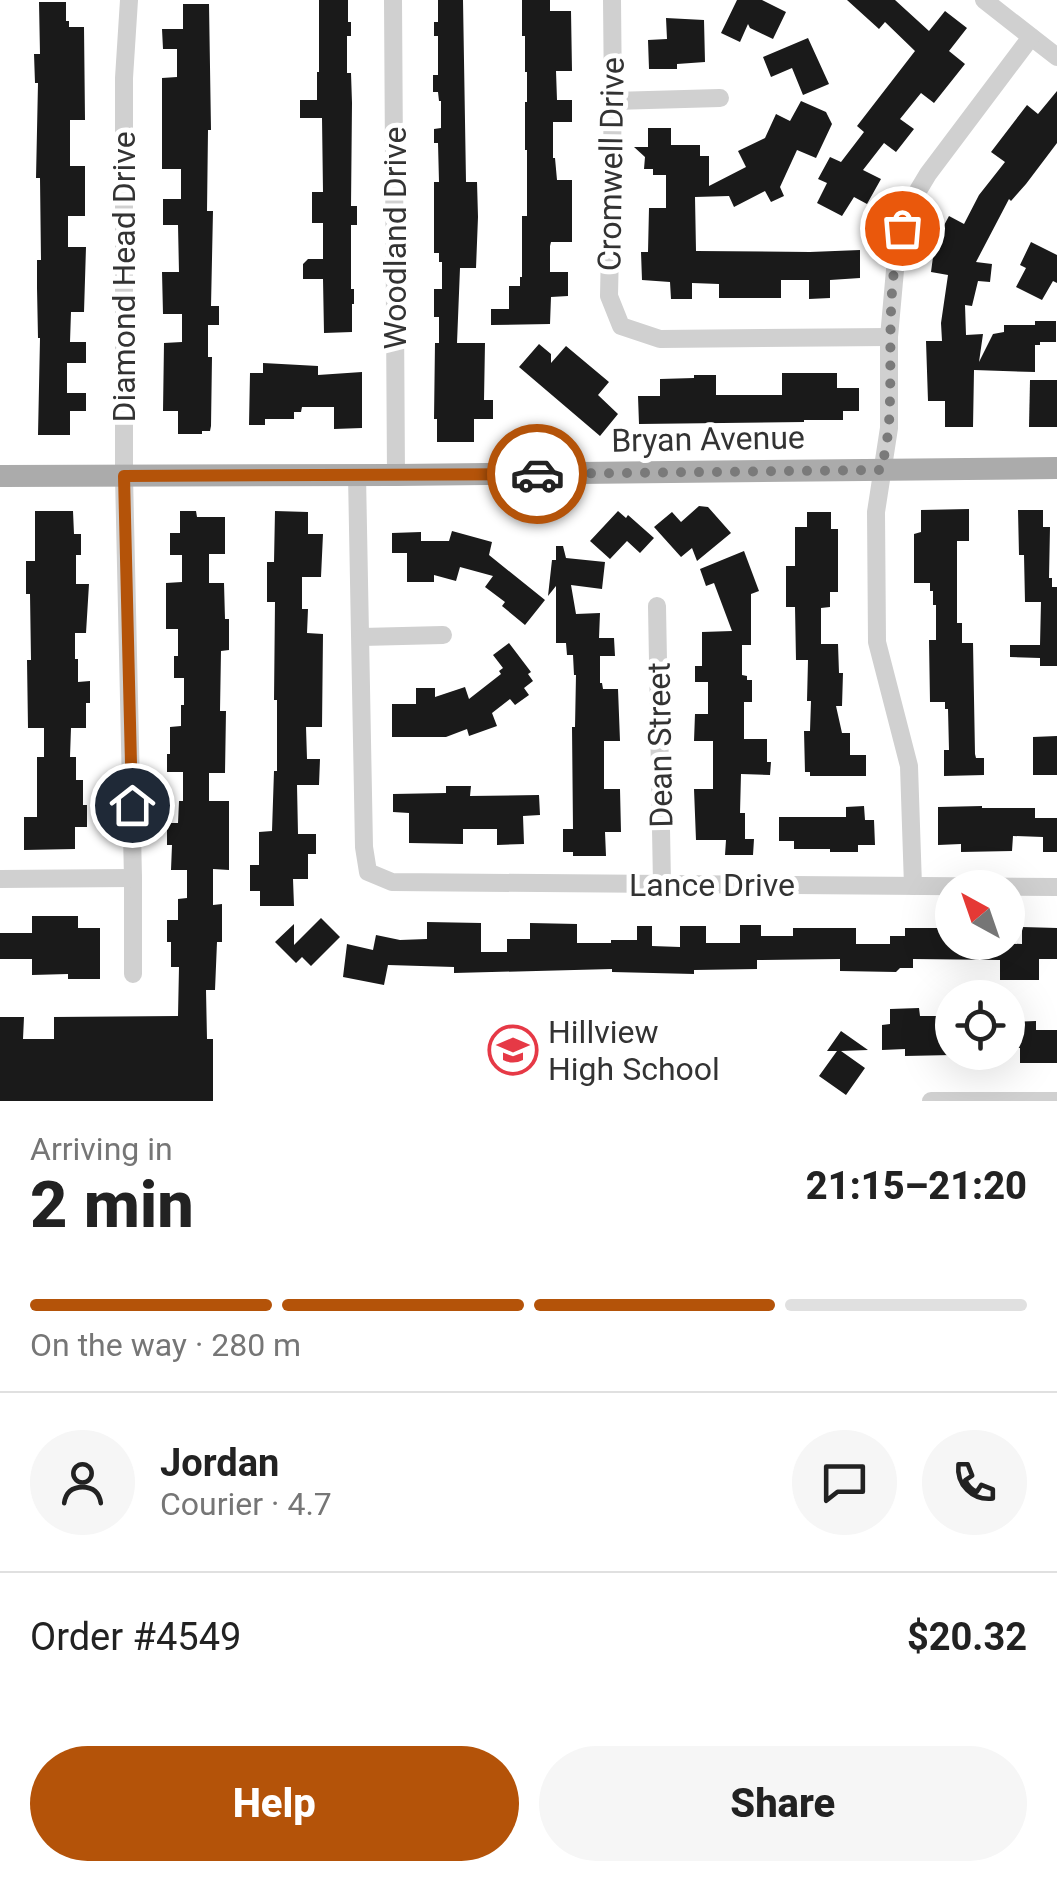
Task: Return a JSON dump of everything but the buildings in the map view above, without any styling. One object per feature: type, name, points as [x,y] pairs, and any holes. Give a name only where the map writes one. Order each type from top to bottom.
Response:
[{"type":"main road","name":"Bryan Avenue","points":[[0,476],[1057,468]]},
{"type":"street","name":"Diamond Head Drive","points":[[129,0],[124,78],[124,476],[133,974]]},
{"type":"street","name":"Woodland Drive","points":[[394,0],[396,475]]},
{"type":"street","name":"Cromwell Drive","points":[[612,0],[609,296],[621,326],[660,339],[889,337]]},
{"type":"street","points":[[984,0],[1057,57]]},
{"type":"street","points":[[913,886],[909,766],[876,642],[876,512],[888,428],[889,337],[897,248],[906,209],[928,174],[1031,37]]},
{"type":"street","points":[[613,101],[720,98]]},
{"type":"street","points":[[357,475],[362,636],[443,635]]},
{"type":"street","name":"Dean Street","points":[[657,606],[662,884]]},
{"type":"street","name":"Lance Drive","points":[[362,636],[364,847],[368,872],[392,882],[1057,887]]},
{"type":"street","points":[[0,878],[133,878]]},
{"type":"street","points":[[931,1101],[1057,1100]]},
{"type":"way so far","points":[[537,474],[882,470],[890,390],[889,337],[902,228]]},
{"type":"place","name":"Hillview High School","points":[[513,1050]]},
{"type":"route","points":[[132,805],[124,476],[537,474]]}]
